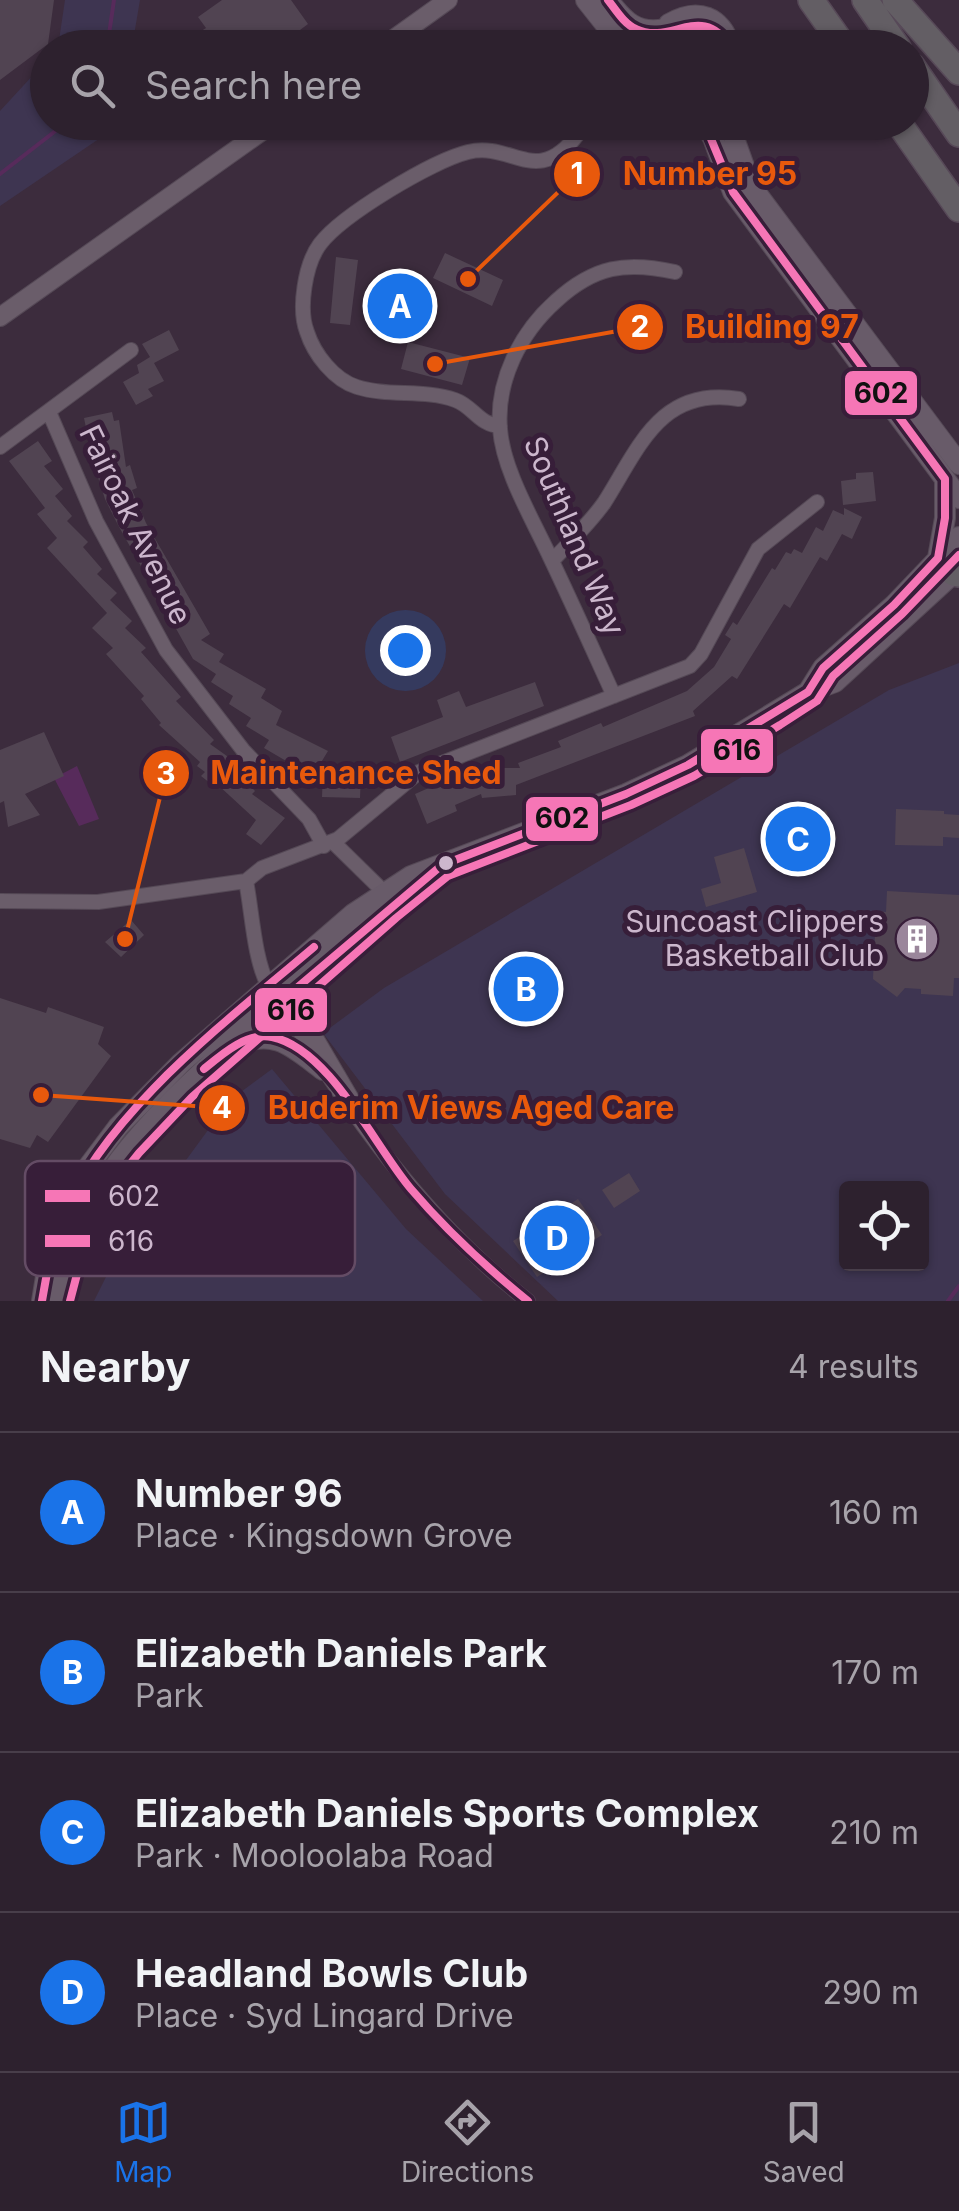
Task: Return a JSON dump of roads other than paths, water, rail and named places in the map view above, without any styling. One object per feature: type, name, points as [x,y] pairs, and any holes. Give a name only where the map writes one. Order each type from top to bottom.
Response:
[{"type":"highway","points":[[811,0],[832,30]]},
{"type":"highway","points":[[865,0],[886,30]]},
{"type":"highway","points":[[895,0],[922,30]]},
{"type":"highway","points":[[929,38],[959,72]]},
{"type":"highway","points":[[929,91],[959,134]]},
{"type":"highway","points":[[911,140],[959,209]]},
{"type":"main road","points":[[586,0],[610,30]]},
{"type":"main road","points":[[608,0],[634,28],[642,30]]},
{"type":"main road","points":[[712,0],[724,30]]},
{"type":"main road","points":[[672,24],[695,14],[721,24]]},
{"type":"main road","points":[[714,140],[733,192],[955,466],[945,518],[953,568]]},
{"type":"main road","points":[[736,140],[752,186],[955,466],[959,498]]},
{"type":"main road","points":[[91,1161],[146,1095],[353,914],[411,876],[626,794],[688,764],[808,692],[835,682],[953,568],[959,537]]},
{"type":"main road","points":[[214,1061],[276,985],[442,865]]},
{"type":"main road","points":[[118,1161],[166,1103],[214,1061],[246,1041],[273,1037],[288,1043],[323,1070]]},
{"type":"main road","points":[[42,1301],[45,1276]]},
{"type":"main road","points":[[57,1301],[64,1276]]},
{"type":"street","points":[[406,30],[448,0]]},
{"type":"street","points":[[0,318],[250,140]]},
{"type":"street","points":[[500,426],[486,424],[455,400],[364,389],[336,374],[317,353],[305,328],[309,268],[320,243],[339,225],[397,186],[453,157],[482,151],[537,161],[566,150],[574,140]]},
{"type":"street","name":"Southland Way","points":[[614,696],[517,483],[500,426],[506,382],[513,358],[543,312],[562,295],[598,272],[620,266],[645,265],[675,272]]},
{"type":"street","points":[[0,447],[131,350]]},
{"type":"street","points":[[552,560],[603,504],[651,427],[701,396],[738,399]]},
{"type":"street","name":"Fairoak Avenue","points":[[50,412],[96,520],[166,650],[243,750],[328,844],[384,892]]},
{"type":"street","points":[[0,900],[98,902],[246,881],[262,868],[328,844],[419,772],[694,664],[758,549],[817,502]]},
{"type":"street","points":[[246,881],[276,985],[323,1070],[409,1187],[472,1252],[528,1301]]},
{"type":"street","points":[[276,985],[347,1090],[358,1116]]},
{"type":"waterway","points":[[110,30],[114,0]]},
{"type":"waterway","points":[[0,174],[44,140]]},
{"type":"waterway","points":[[948,1301],[959,1286]]},
{"type":"place","name":"Number 95","points":[[468,279]]},
{"type":"place","name":"Number 96","points":[[400,306]]},
{"type":"place","name":"Building 97","points":[[435,364]]},
{"type":"place","name":"Elizabeth Daniels Sports Complex","points":[[798,839]]},
{"type":"place","name":"Maintenance Shed","points":[[125,939]]},
{"type":"place","name":"Suncoast Clippers Basketball Club","points":[[917,939]]},
{"type":"place","name":"Elizabeth Daniels Park","points":[[526,989]]},
{"type":"place","name":"Buderim Views Aged Care","points":[[41,1095]]},
{"type":"place","name":"Headland Bowls Club","points":[[557,1238]]}]
